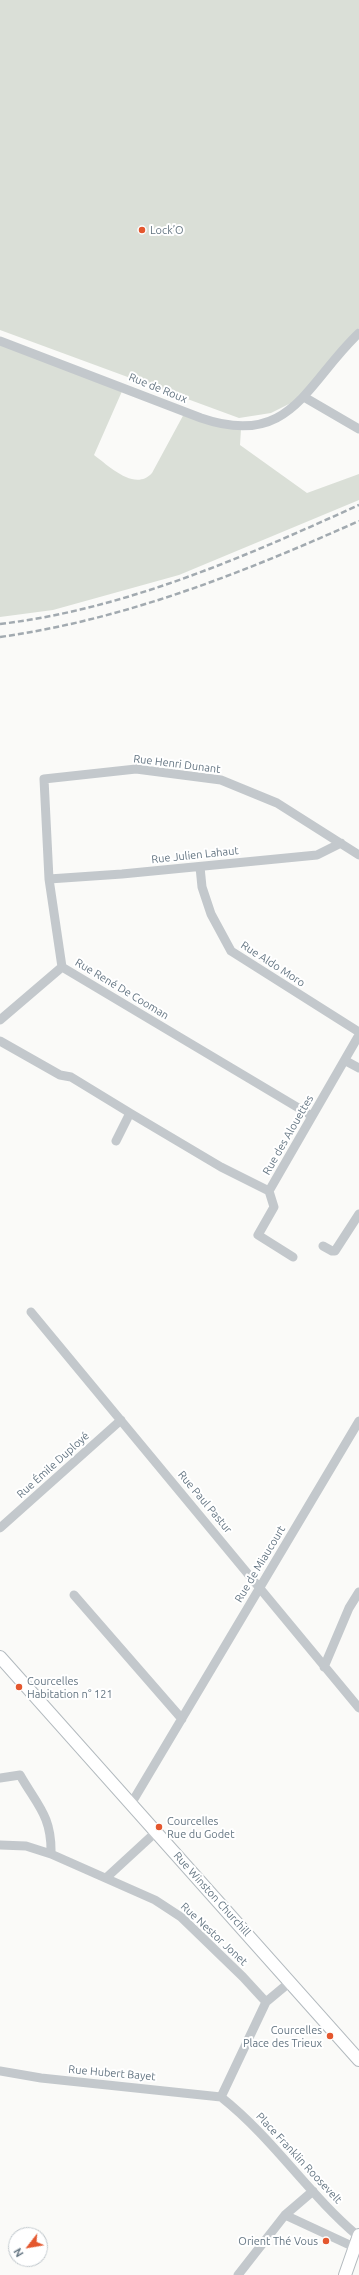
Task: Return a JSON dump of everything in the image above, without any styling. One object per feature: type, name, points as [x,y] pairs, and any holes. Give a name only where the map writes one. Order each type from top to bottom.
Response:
[{"type":"main road","name":"Rue Winston Churchill","points":[[0,1657],[359,2060]]},
{"type":"main road","points":[[345,2275],[357,2239]]},
{"type":"street","name":"Rue de Roux","points":[[0,340],[220,425],[245,426],[267,421],[289,411],[304,398],[339,353],[359,333]]},
{"type":"street","points":[[304,398],[359,429]]},
{"type":"street","name":"Rue Henri Dunant","points":[[44,779],[136,769],[221,780],[277,803],[359,855]]},
{"type":"street","name":"Rue René De Cooman","points":[[44,779],[49,879],[62,968],[312,1116]]},
{"type":"street","name":"Rue Julien Lahaut","points":[[49,879],[200,867],[317,855],[341,843]]},
{"type":"street","name":"Rue Aldo Moro","points":[[200,867],[202,886],[211,914],[231,951],[359,1032]]},
{"type":"street","points":[[0,1020],[62,968]]},
{"type":"street","name":"Rue des Alouettes","points":[[0,1041],[60,1076],[71,1077],[221,1167],[269,1191],[312,1116],[346,1061],[359,1035]]},
{"type":"street","points":[[346,1061],[359,1068]]},
{"type":"street","points":[[116,1141],[130,1113]]},
{"type":"street","points":[[269,1191],[274,1208],[258,1235],[293,1257]]},
{"type":"street","points":[[323,1246],[332,1252],[335,1251],[359,1214]]},
{"type":"street","name":"Rue Paul Pastur","points":[[31,1312],[359,1708]]},
{"type":"street","name":"Rue Émile Duployé","points":[[0,1528],[122,1420]]},
{"type":"street","name":"Rue de Miaucourt","points":[[131,1804],[359,1421]]},
{"type":"street","points":[[324,1667],[349,1608],[359,1592]]},
{"type":"street","points":[[74,1595],[182,1719]]},
{"type":"street","points":[[0,1778],[20,1775],[45,1813],[51,1840],[51,1854]]},
{"type":"street","points":[[106,1878],[156,1832]]},
{"type":"street","name":"Rue Nestor Jonet","points":[[0,1845],[26,1846],[51,1854],[155,1900],[181,1917],[243,1977],[266,2002]]},
{"type":"street","points":[[221,2096],[266,2002],[290,1982]]},
{"type":"street","name":"Rue Hubert Bayet","points":[[0,2071],[41,2078],[221,2096]]},
{"type":"street","name":"Place Franklin Roosevelt","points":[[221,2096],[272,2143],[357,2239]]},
{"type":"street","points":[[238,2275],[284,2215],[314,2191]]},
{"type":"street","points":[[284,2215],[357,2239]]},
{"type":"shaded area","points":[[0,0],[359,0],[359,328],[299,399],[271,413],[239,418],[0,330]]},
{"type":"shaded area","points":[[0,345],[123,389],[94,455],[114,471],[130,479],[138,480],[145,478],[152,473],[185,412],[241,429],[240,445],[307,493],[359,474],[359,500],[179,575],[53,610],[0,617]]},
{"type":"railway","points":[[0,624],[47,617],[139,593],[228,562],[359,505]]},
{"type":"railway","points":[[0,637],[93,619],[183,592],[271,559],[359,521]]},
{"type":"place","name":"Lock’O","points":[[142,230]]},
{"type":"place","name":"Courcelles Habitation n° 121","points":[[19,1687]]},
{"type":"place","name":"Courcelles Rue du Godet","points":[[159,1827]]},
{"type":"place","name":"Courcelles Place des Trieux","points":[[330,2036]]},
{"type":"place","name":"Orient Thé Vous","points":[[326,2241]]}]
